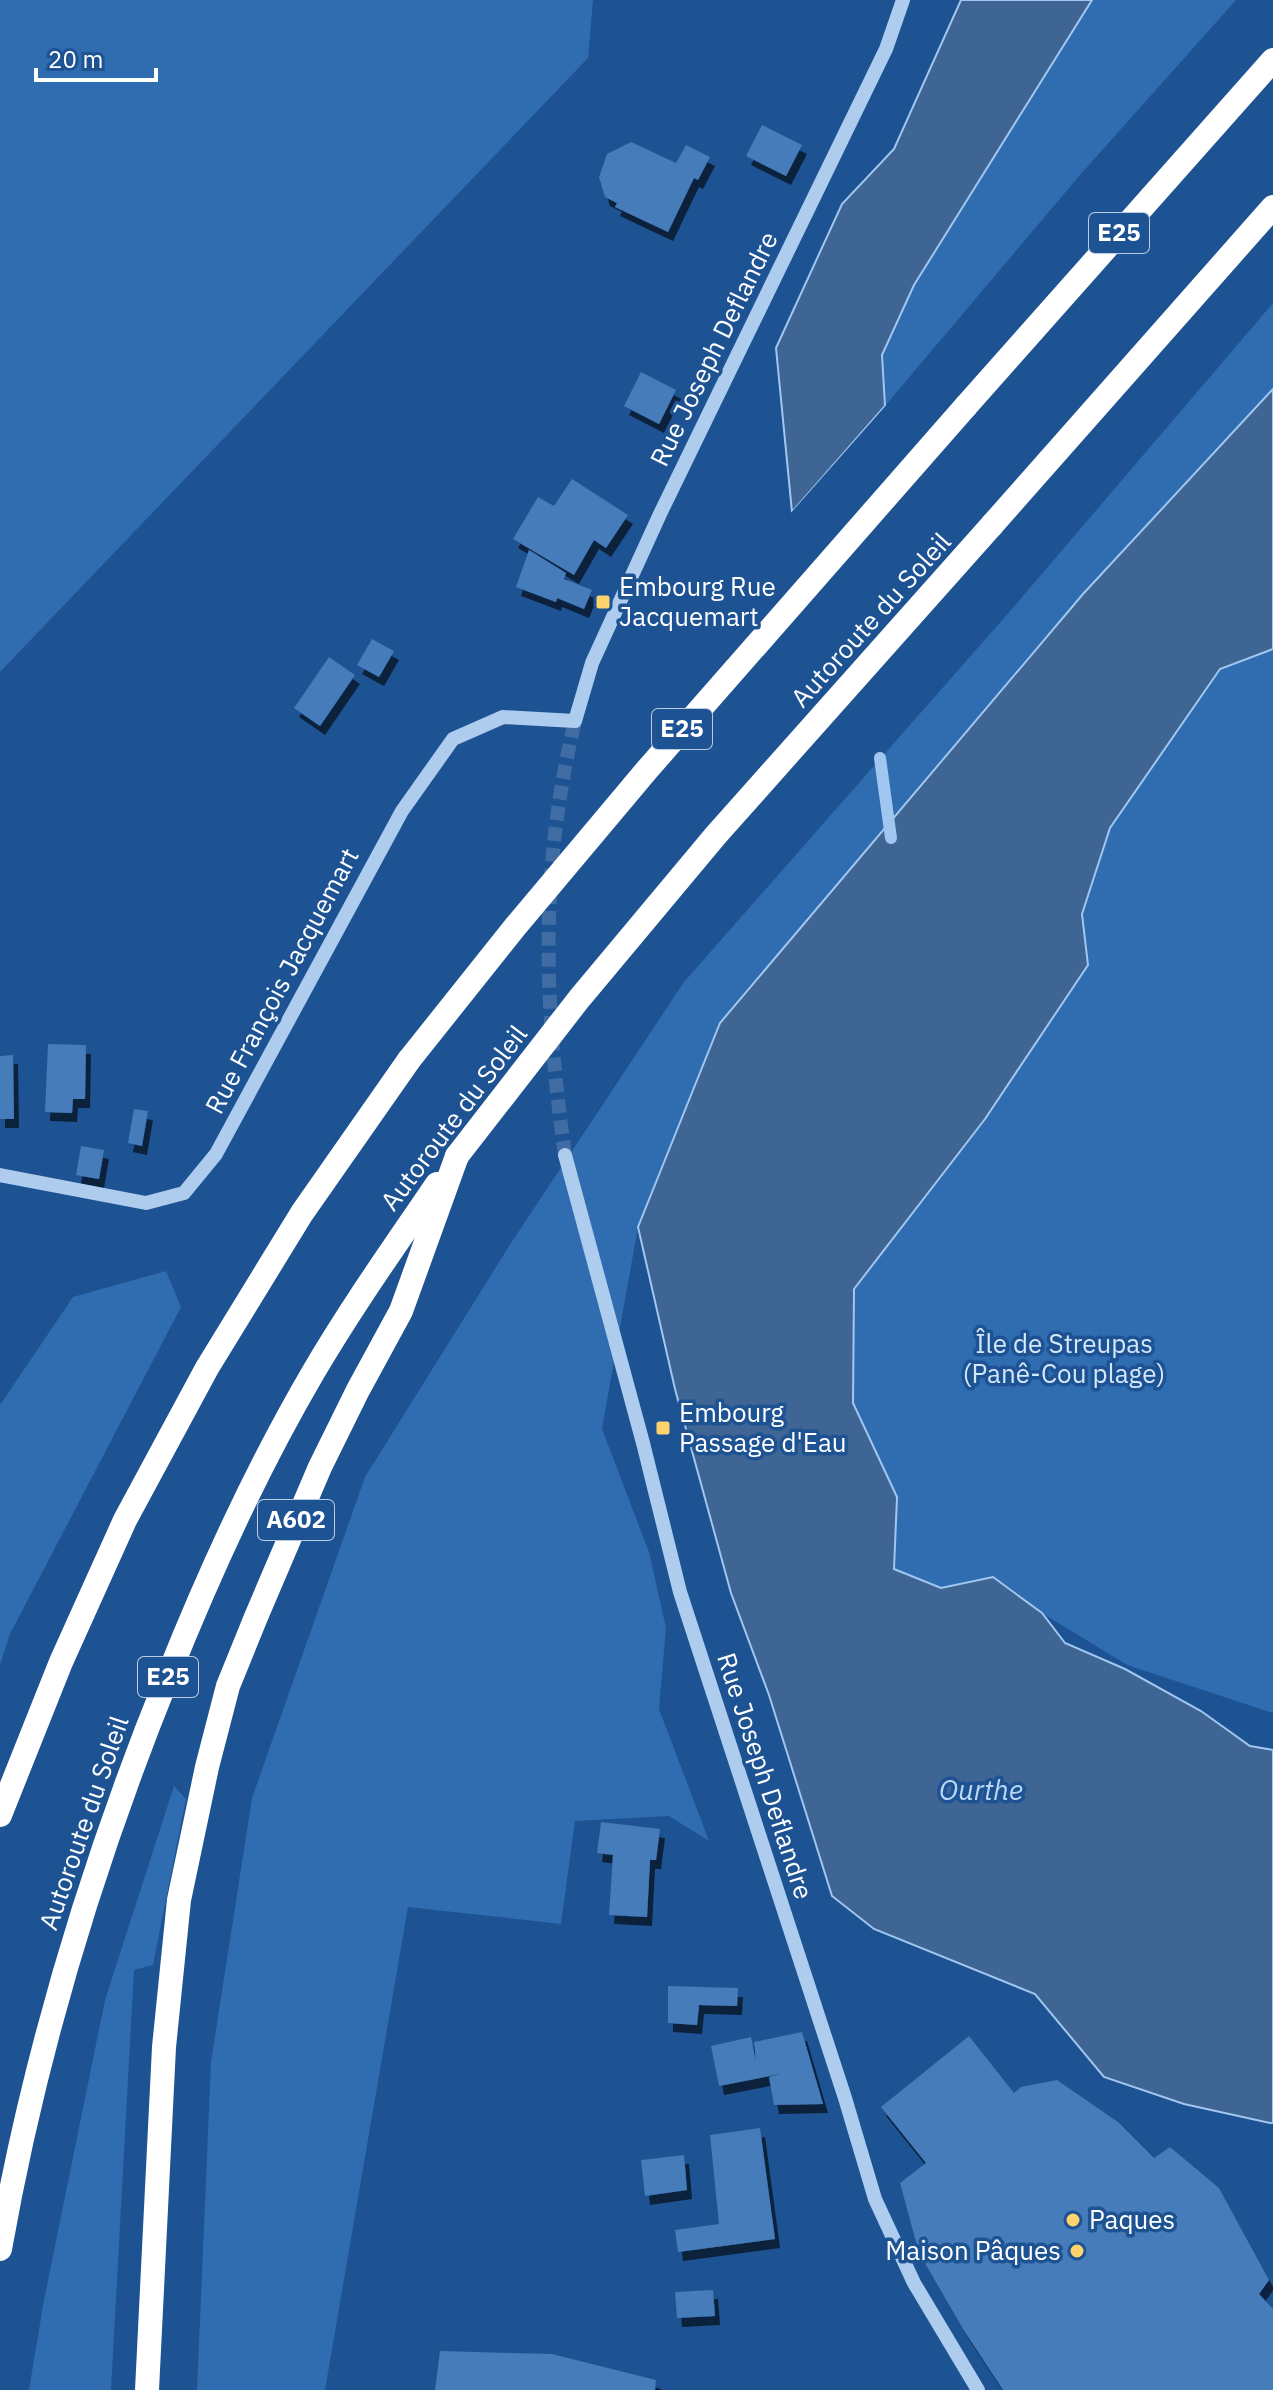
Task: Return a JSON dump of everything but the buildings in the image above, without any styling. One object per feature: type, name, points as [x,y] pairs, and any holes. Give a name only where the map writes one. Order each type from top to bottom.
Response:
[{"type":"highway","name":"E25","points":[[0,1815],[61,1662],[125,1520],[199,1382],[302,1213],[409,1060],[646,771],[1273,60]]},
{"type":"highway","name":"Autoroute du Soleil","points":[[0,2249],[28,2111],[72,1942],[103,1844],[224,1543],[313,1373],[359,1297],[457,1156],[579,999],[716,835],[1273,207]]},
{"type":"highway","name":"A602","points":[[147,2390],[164,2047],[179,1900],[207,1767],[228,1686],[262,1602],[320,1467],[401,1311],[457,1156]]},
{"type":"street","name":"Rue Joseph Deflandre","points":[[575,721],[598,649],[667,499],[886,49],[903,0]]},
{"type":"street","name":"Rue François Jacquemart","points":[[0,1175],[146,1203],[184,1193],[216,1154],[402,811],[453,739],[503,717],[575,721]]},
{"type":"street","name":"Rue Joseph Deflandre","points":[[565,1155],[680,1592],[875,2199],[914,2283],[978,2390]]},
{"type":"green space","points":[[0,0],[593,0],[588,58],[0,672]]},
{"type":"green space","points":[[1092,0],[1236,0],[1080,175],[885,406],[882,356],[914,285]]},
{"type":"green space","points":[[1273,303],[1273,389],[1083,594],[720,1023],[638,1227],[602,1429],[649,1552],[666,1628],[659,1709],[709,1841],[669,1816],[575,1821],[561,1924],[408,1907],[325,2390],[197,2390],[211,2062],[252,1798],[365,1477],[511,1243],[684,982],[1011,610]]},
{"type":"green space","name":"Île de Streupas (Panê-Cou plage)","points":[[1273,649],[1273,1713],[1127,1665],[1042,1613],[993,1577],[941,1588],[894,1569],[897,1497],[853,1403],[854,1289],[985,1119],[1088,965],[1082,914],[1110,828],[1220,668]]},
{"type":"green space","points":[[166,1271],[181,1307],[10,1634],[0,1665],[0,1405],[73,1297]]},
{"type":"green space","points":[[174,1786],[186,1799],[153,1965],[134,1970],[111,2390],[29,2390],[44,2300],[105,2000]]},
{"type":"water","points":[[961,0],[1092,0],[914,285],[882,355],[885,406],[792,512],[776,348],[842,204],[894,149]]},
{"type":"water","name":"Ourthe","points":[[1273,389],[1273,649],[1220,669],[1110,828],[1082,914],[1088,965],[985,1119],[854,1289],[853,1403],[897,1497],[894,1569],[941,1588],[993,1577],[1042,1613],[1065,1643],[1125,1669],[1201,1711],[1250,1746],[1273,1750],[1273,2123],[1270,2123],[1184,2104],[1104,2077],[1035,1994],[874,1929],[832,1896],[769,1695],[731,1593],[675,1389],[638,1227],[720,1023],[1083,594]]},
{"type":"pier","points":[[889,402],[888,409],[795,514],[789,515]]},
{"type":"waterway","points":[[880,758],[891,838]]},
{"type":"tunnel","points":[[565,1155],[549,991],[550,885],[563,777],[575,721]]},
{"type":"place","name":"Embourg Rue Jacquemart","points":[[603,602]]},
{"type":"place","name":"Embourg Passage d'Eau","points":[[663,1428]]},
{"type":"place","name":"Paques","points":[[1073,2220]]},
{"type":"place","name":"Maison Pâques","points":[[1077,2251]]}]
